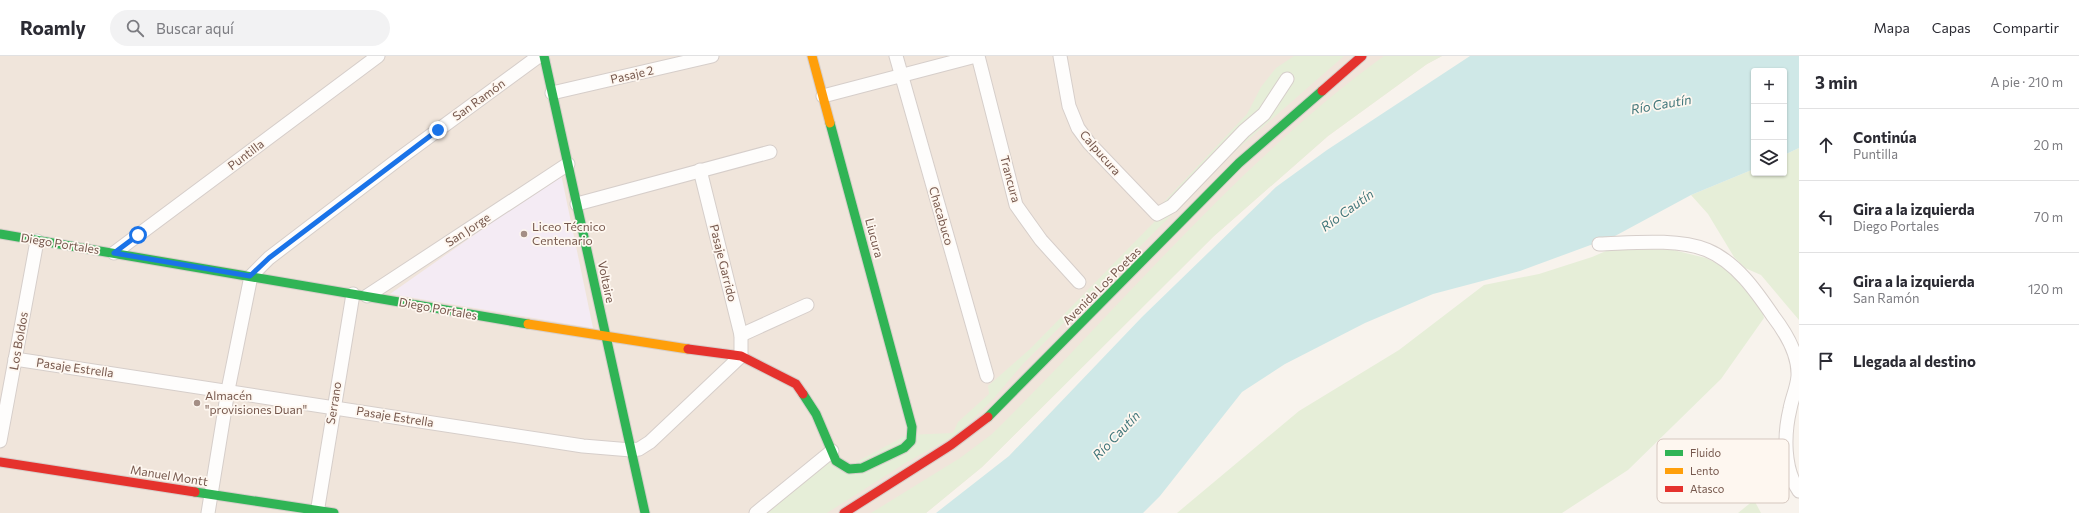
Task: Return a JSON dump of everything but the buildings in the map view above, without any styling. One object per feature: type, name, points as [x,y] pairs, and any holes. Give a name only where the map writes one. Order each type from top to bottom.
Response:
[{"type":"street","name":"Puntilla","points":[[114,253],[378,56]]},
{"type":"street","name":"San Ramón","points":[[250,276],[269,258],[400,158],[539,56]]},
{"type":"street","name":"Voltaire","points":[[544,56],[645,513]]},
{"type":"street","name":"Pasaje 2","points":[[552,93],[712,56]]},
{"type":"street","name":"Liucura","points":[[812,56],[912,427]]},
{"type":"street","name":"Chacabuco","points":[[896,56],[987,376]]},
{"type":"street","points":[[823,96],[977,56]]},
{"type":"street","name":"Trancura","points":[[977,56],[1016,205],[1041,240],[1080,282]]},
{"type":"street","name":"Calpucura","points":[[1060,56],[1069,106],[1078,128],[1089,143],[1157,214],[1172,206],[1244,132],[1264,114],[1288,79]]},
{"type":"street","name":"Avenida Los Poetas","points":[[844,513],[951,445],[983,422],[1239,164],[1362,56]]},
{"type":"street","points":[[577,204],[770,152]]},
{"type":"street","name":"San Jorge","points":[[367,296],[568,164]]},
{"type":"street","name":"Pasaje Garrido","points":[[700,170],[741,335],[741,356]]},
{"type":"street","name":"Diego Portales","points":[[0,234],[606,336],[741,356],[796,384],[816,414],[832,451],[840,465],[849,469],[858,470],[908,445],[913,436],[912,427]]},
{"type":"street","name":"Los Boldos","points":[[0,441],[37,241]]},
{"type":"street","points":[[1599,244],[1672,243],[1707,250],[1733,266],[1775,318],[1795,354],[1798,375],[1788,421],[1787,439]]},
{"type":"street","points":[[208,513],[228,390],[250,276]]},
{"type":"street","name":"Serrano","points":[[317,512],[353,294]]},
{"type":"street","points":[[741,335],[807,305]]},
{"type":"street","name":"Pasaje Estrella","points":[[15,359],[228,390],[583,446],[631,450],[639,449],[650,442],[741,356]]},
{"type":"street","points":[[756,513],[832,451]]},
{"type":"street","name":"Manuel Montt","points":[[0,462],[211,494],[317,512],[334,513]]},
{"type":"street","points":[[1789,464],[1791,478],[1799,491]]},
{"type":"shaded area","points":[[0,56],[1442,56],[1427,64],[1328,136],[1214,236],[982,467],[926,513],[0,513]]},
{"type":"shaded area","name":"Liceo Técnico Centenario","points":[[561,174],[593,328],[390,294]]},
{"type":"green space","points":[[1294,56],[1344,56],[1232,154],[1023,364],[994,398],[959,433],[907,462],[827,513],[764,513],[835,454],[843,469],[907,435],[953,433],[958,422],[989,394],[988,386],[1030,349],[1164,212],[1159,207],[1247,114],[1261,87],[1276,68]]},
{"type":"green space","points":[[1384,56],[1442,56],[1427,64],[1328,136],[1214,236],[982,467],[926,513],[871,513],[960,458],[992,434],[1229,189],[1279,142],[1330,98]]},
{"type":"green space","points":[[1799,148],[1799,320],[1761,275],[1745,268],[1734,257],[1708,214],[1691,195],[1751,170],[1751,176],[1787,176],[1787,154]]},
{"type":"green space","points":[[1632,240],[1706,258],[1755,283],[1764,318],[1721,379],[1660,439],[1657,439],[1657,442],[1628,470],[1562,513],[1177,513],[1299,411],[1399,350],[1484,285],[1539,274],[1592,257]]},
{"type":"green space","points":[[1750,503],[1756,503],[1761,513],[1738,513]]},
{"type":"water","name":"Río Cautín","points":[[1470,56],[1799,56],[1799,148],[1787,154],[1787,68],[1751,68],[1751,170],[1691,195],[1615,236],[1520,271],[1433,294],[1365,323],[1285,364],[1242,392],[1160,496],[1143,513],[936,513],[1009,456],[1142,317],[1276,187],[1327,150]]},
{"type":"traffic: fast","points":[[544,56],[645,513]]},
{"type":"traffic: fast","points":[[988,417],[1239,163],[1322,91]]},
{"type":"traffic: fast","points":[[803,394],[816,414],[836,461],[849,469],[862,468],[904,448],[911,441],[912,427],[830,123]]},
{"type":"traffic: fast","points":[[0,234],[528,324]]},
{"type":"traffic: fast","points":[[195,492],[334,513]]},
{"type":"traffic: slow","points":[[812,56],[830,123]]},
{"type":"traffic: slow","points":[[528,324],[688,349]]},
{"type":"traffic: jam","points":[[1322,91],[1362,56]]},
{"type":"traffic: jam","points":[[688,349],[741,356],[796,384],[803,394]]},
{"type":"traffic: jam","points":[[844,513],[951,445],[988,417]]},
{"type":"traffic: jam","points":[[0,462],[195,492]]},
{"type":"place","name":"Liceo Técnico Centenario","points":[[524,234]]},
{"type":"place","name":"Almacén \"provisiones Duan\"","points":[[197,403]]},
{"type":"route","points":[[138,235],[114,253],[250,276],[269,258],[438,130]]}]
